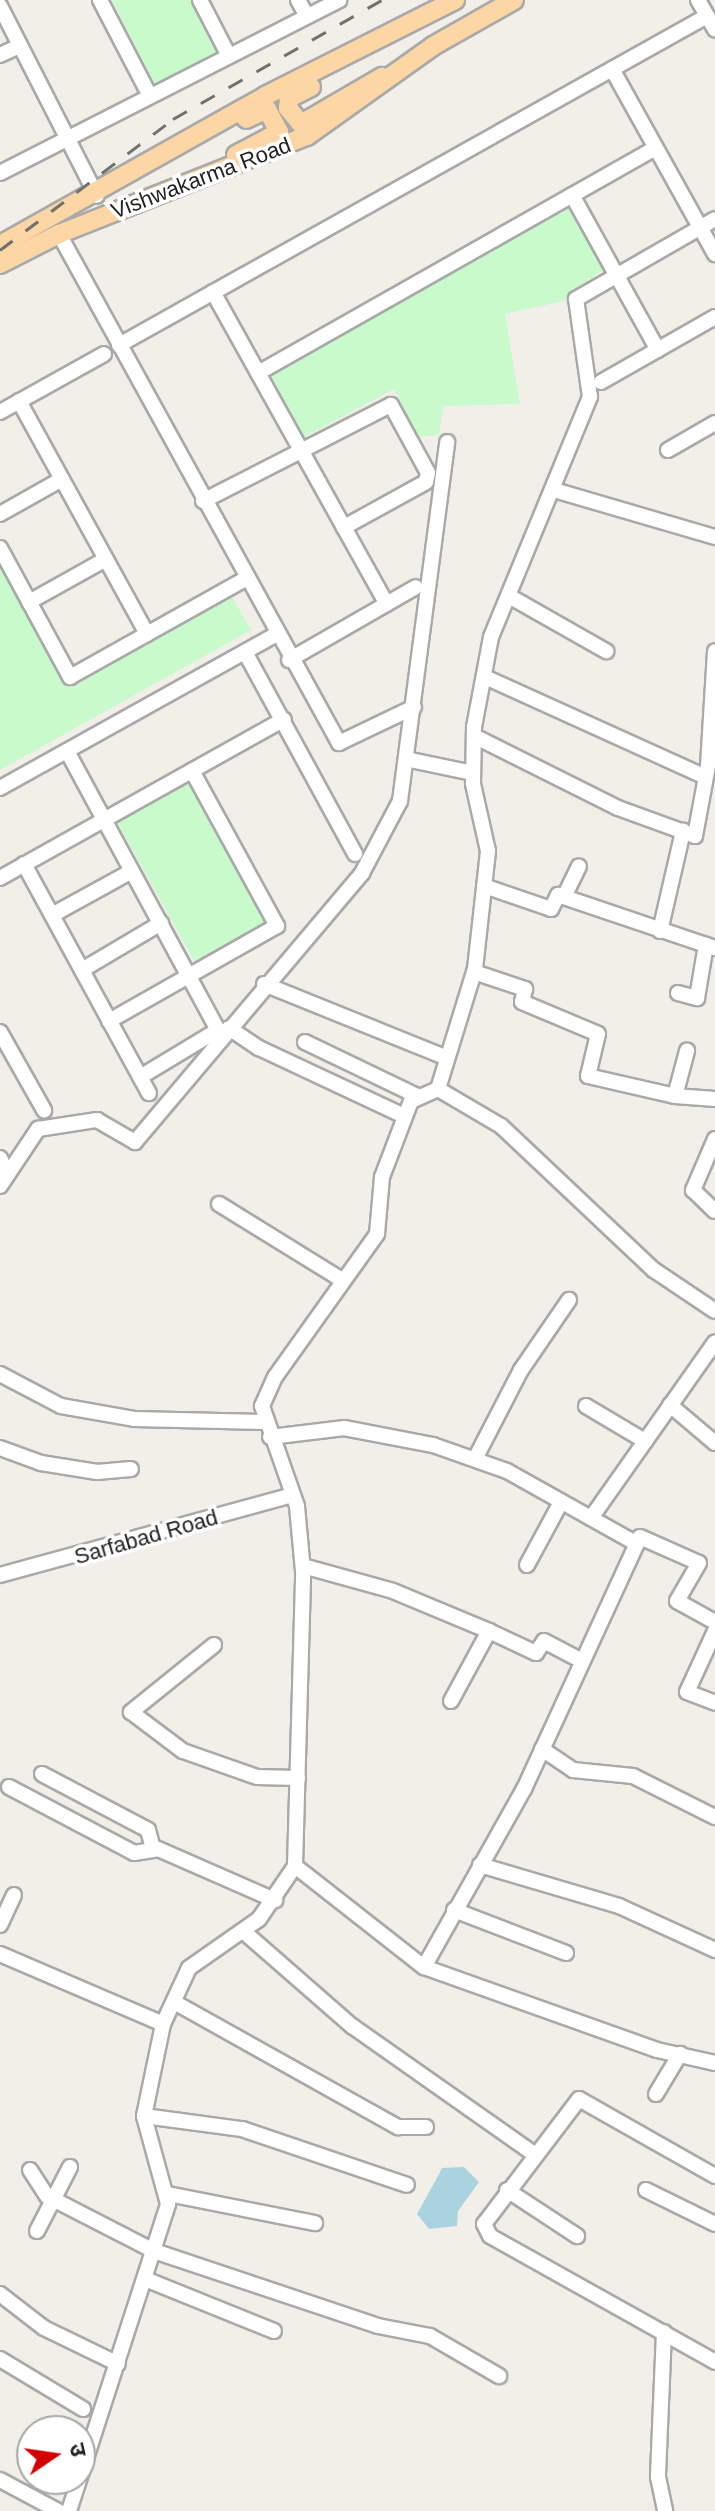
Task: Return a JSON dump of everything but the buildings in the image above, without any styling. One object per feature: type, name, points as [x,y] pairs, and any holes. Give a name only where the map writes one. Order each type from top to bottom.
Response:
[{"type":"main road","name":"Vishwakarma Road","points":[[0,245],[97,196],[265,96],[455,0]]},
{"type":"main road","name":"Vishwakarma Road","points":[[0,264],[59,234],[307,136],[396,73],[514,0]]},
{"type":"main road","points":[[382,39],[372,56],[289,98],[288,108],[301,124],[368,81],[396,73]]},
{"type":"main road","points":[[140,170],[164,168],[251,116],[267,109],[274,114],[279,132],[172,180],[155,195]]},
{"type":"street","points":[[100,0],[150,96]]},
{"type":"street","points":[[200,0],[229,56]]},
{"type":"street","points":[[298,0],[307,16]]},
{"type":"street","points":[[0,173],[339,0]]},
{"type":"street","points":[[119,345],[612,69],[711,22],[698,0]]},
{"type":"street","points":[[0,6],[97,196]]},
{"type":"street","points":[[0,55],[19,46]]},
{"type":"street","points":[[612,69],[715,254]]},
{"type":"street","points":[[258,373],[656,148]]},
{"type":"street","points":[[572,195],[658,350]]},
{"type":"street","points":[[438,1089],[474,972],[488,851],[473,773],[474,736],[491,637],[590,397],[576,299],[715,219]]},
{"type":"street","points":[[59,234],[275,635],[339,743],[414,707]]},
{"type":"street","points":[[213,292],[387,604]]},
{"type":"street","points":[[601,382],[715,317]]},
{"type":"street","points":[[0,412],[104,354]]},
{"type":"street","points":[[19,401],[147,634]]},
{"type":"street","points":[[203,501],[391,405],[428,473],[426,482],[344,527]]},
{"type":"street","points":[[668,450],[715,423]]},
{"type":"street","points":[[4,1180],[38,1129],[97,1120],[135,1142],[264,984],[362,873],[400,801],[447,442]]},
{"type":"street","points":[[0,514],[62,479]]},
{"type":"street","points":[[554,490],[715,537]]},
{"type":"street","points":[[0,548],[70,677],[245,579]]},
{"type":"street","points":[[29,602],[106,559]]},
{"type":"street","points":[[289,660],[416,587]]},
{"type":"street","points":[[509,596],[606,651]]},
{"type":"street","points":[[0,788],[275,635]]},
{"type":"street","points":[[474,736],[618,808],[695,836],[709,770],[715,651]]},
{"type":"street","points":[[245,652],[355,854]]},
{"type":"street","points":[[485,677],[709,770]]},
{"type":"street","points":[[0,878],[284,719]]},
{"type":"street","points":[[67,751],[218,1030],[140,1077]]},
{"type":"street","points":[[406,759],[473,773]]},
{"type":"street","points":[[109,1021],[277,926],[192,771]]},
{"type":"street","points":[[660,931],[683,831]]},
{"type":"street","points":[[24,864],[149,1093]]},
{"type":"street","points":[[564,897],[579,866]]},
{"type":"street","points":[[52,915],[132,871]]},
{"type":"street","points":[[484,886],[551,909],[558,895],[711,946],[697,998],[678,993]]},
{"type":"street","points":[[82,970],[161,923]]},
{"type":"street","points":[[474,972],[525,989],[522,1002],[598,1034],[588,1076],[675,1096],[715,1099]]},
{"type":"street","points":[[264,984],[447,1058]]},
{"type":"street","points":[[229,1028],[259,1048],[404,1116]]},
{"type":"street","points":[[0,1032],[44,1110]]},
{"type":"street","points":[[305,1042],[417,1096]]},
{"type":"street","points":[[675,1096],[687,1051]]},
{"type":"street","points":[[69,2511],[154,2251],[168,2194],[148,2146],[144,2116],[163,2024],[189,1968],[243,1931],[275,1900],[295,1866],[303,1566],[292,1495],[264,1422],[262,1406],[275,1377],[377,1234],[382,1177],[404,1116],[417,1096],[438,1089],[501,1126],[654,1270],[715,1311]]},
{"type":"street","points":[[715,1139],[693,1190],[715,1210]]},
{"type":"street","points":[[0,1158],[4,1180]]},
{"type":"street","points":[[219,1204],[342,1280]]},
{"type":"street","points":[[475,1459],[521,1370],[569,1300]]},
{"type":"street","points":[[591,1518],[715,1342]]},
{"type":"street","points":[[0,1374],[61,1406],[134,1419],[264,1422]]},
{"type":"street","points":[[670,1405],[715,1441]]},
{"type":"street","points":[[586,1406],[645,1441]]},
{"type":"street","points":[[270,1437],[344,1428],[475,1459],[637,1544]]},
{"type":"street","points":[[0,1448],[69,1468],[131,1469]]},
{"type":"street","name":"Sarfabad Road","points":[[0,1575],[292,1495]]},
{"type":"street","points":[[527,1565],[561,1502]]},
{"type":"street","points":[[424,1967],[542,1749],[640,1537],[699,1563],[677,1601],[715,1622]]},
{"type":"street","points":[[303,1566],[393,1591],[536,1653],[544,1641],[582,1661]]},
{"type":"street","points":[[451,1701],[489,1631]]},
{"type":"street","points":[[715,1631],[687,1692],[715,1703]]},
{"type":"street","points":[[214,1645],[131,1712],[183,1751],[257,1777],[298,1778]]},
{"type":"street","points":[[542,1749],[573,1770],[633,1776],[715,1817]]},
{"type":"street","points":[[42,1774],[148,1830],[153,1849]]},
{"type":"street","points":[[9,1787],[134,1853],[153,1849],[275,1900]]},
{"type":"street","points":[[480,1865],[619,1906],[715,1950]]},
{"type":"street","points":[[295,1866],[424,1967],[680,2054],[715,2063]]},
{"type":"street","points":[[0,1925],[14,1895]]},
{"type":"street","points":[[454,1910],[566,1953]]},
{"type":"street","points":[[243,1931],[352,2026],[534,2154]]},
{"type":"street","points":[[0,1954],[163,2024]]},
{"type":"street","points":[[174,2002],[398,2127],[426,2127]]},
{"type":"street","points":[[656,2094],[680,2054]]},
{"type":"street","points":[[715,2176],[579,2099],[534,2154],[484,2224],[490,2236],[715,2362]]},
{"type":"street","points":[[144,2116],[242,2129],[407,2185]]},
{"type":"street","points":[[37,2231],[70,2167]]},
{"type":"street","points":[[30,2170],[54,2199],[154,2251],[378,2326],[430,2336],[499,2376]]},
{"type":"street","points":[[507,2190],[577,2236]]},
{"type":"street","points":[[646,2190],[715,2224]]},
{"type":"street","points":[[168,2194],[315,2223]]},
{"type":"street","points":[[145,2279],[274,2331]]},
{"type":"street","points":[[0,2294],[44,2328],[118,2364]]},
{"type":"street","points":[[664,2332],[658,2477],[665,2511]]},
{"type":"street","points":[[0,2359],[83,2409]]},
{"type":"street","points":[[0,2480],[58,2511]]},
{"type":"green space","points":[[112,0],[192,0],[218,52],[155,85]]},
{"type":"green space","points":[[570,208],[605,269],[570,292],[568,300],[505,314],[520,404],[443,406],[439,435],[419,437],[394,389],[304,437],[271,375]]},
{"type":"green space","points":[[0,564],[70,688],[232,597],[251,630],[0,770]]},
{"type":"green space","points":[[187,781],[266,924],[195,963],[116,820]]},
{"type":"water","points":[[464,2167],[479,2182],[458,2211],[457,2226],[429,2229],[417,2214],[442,2168]]},
{"type":"railway","points":[[0,250],[173,119],[382,0]]}]
